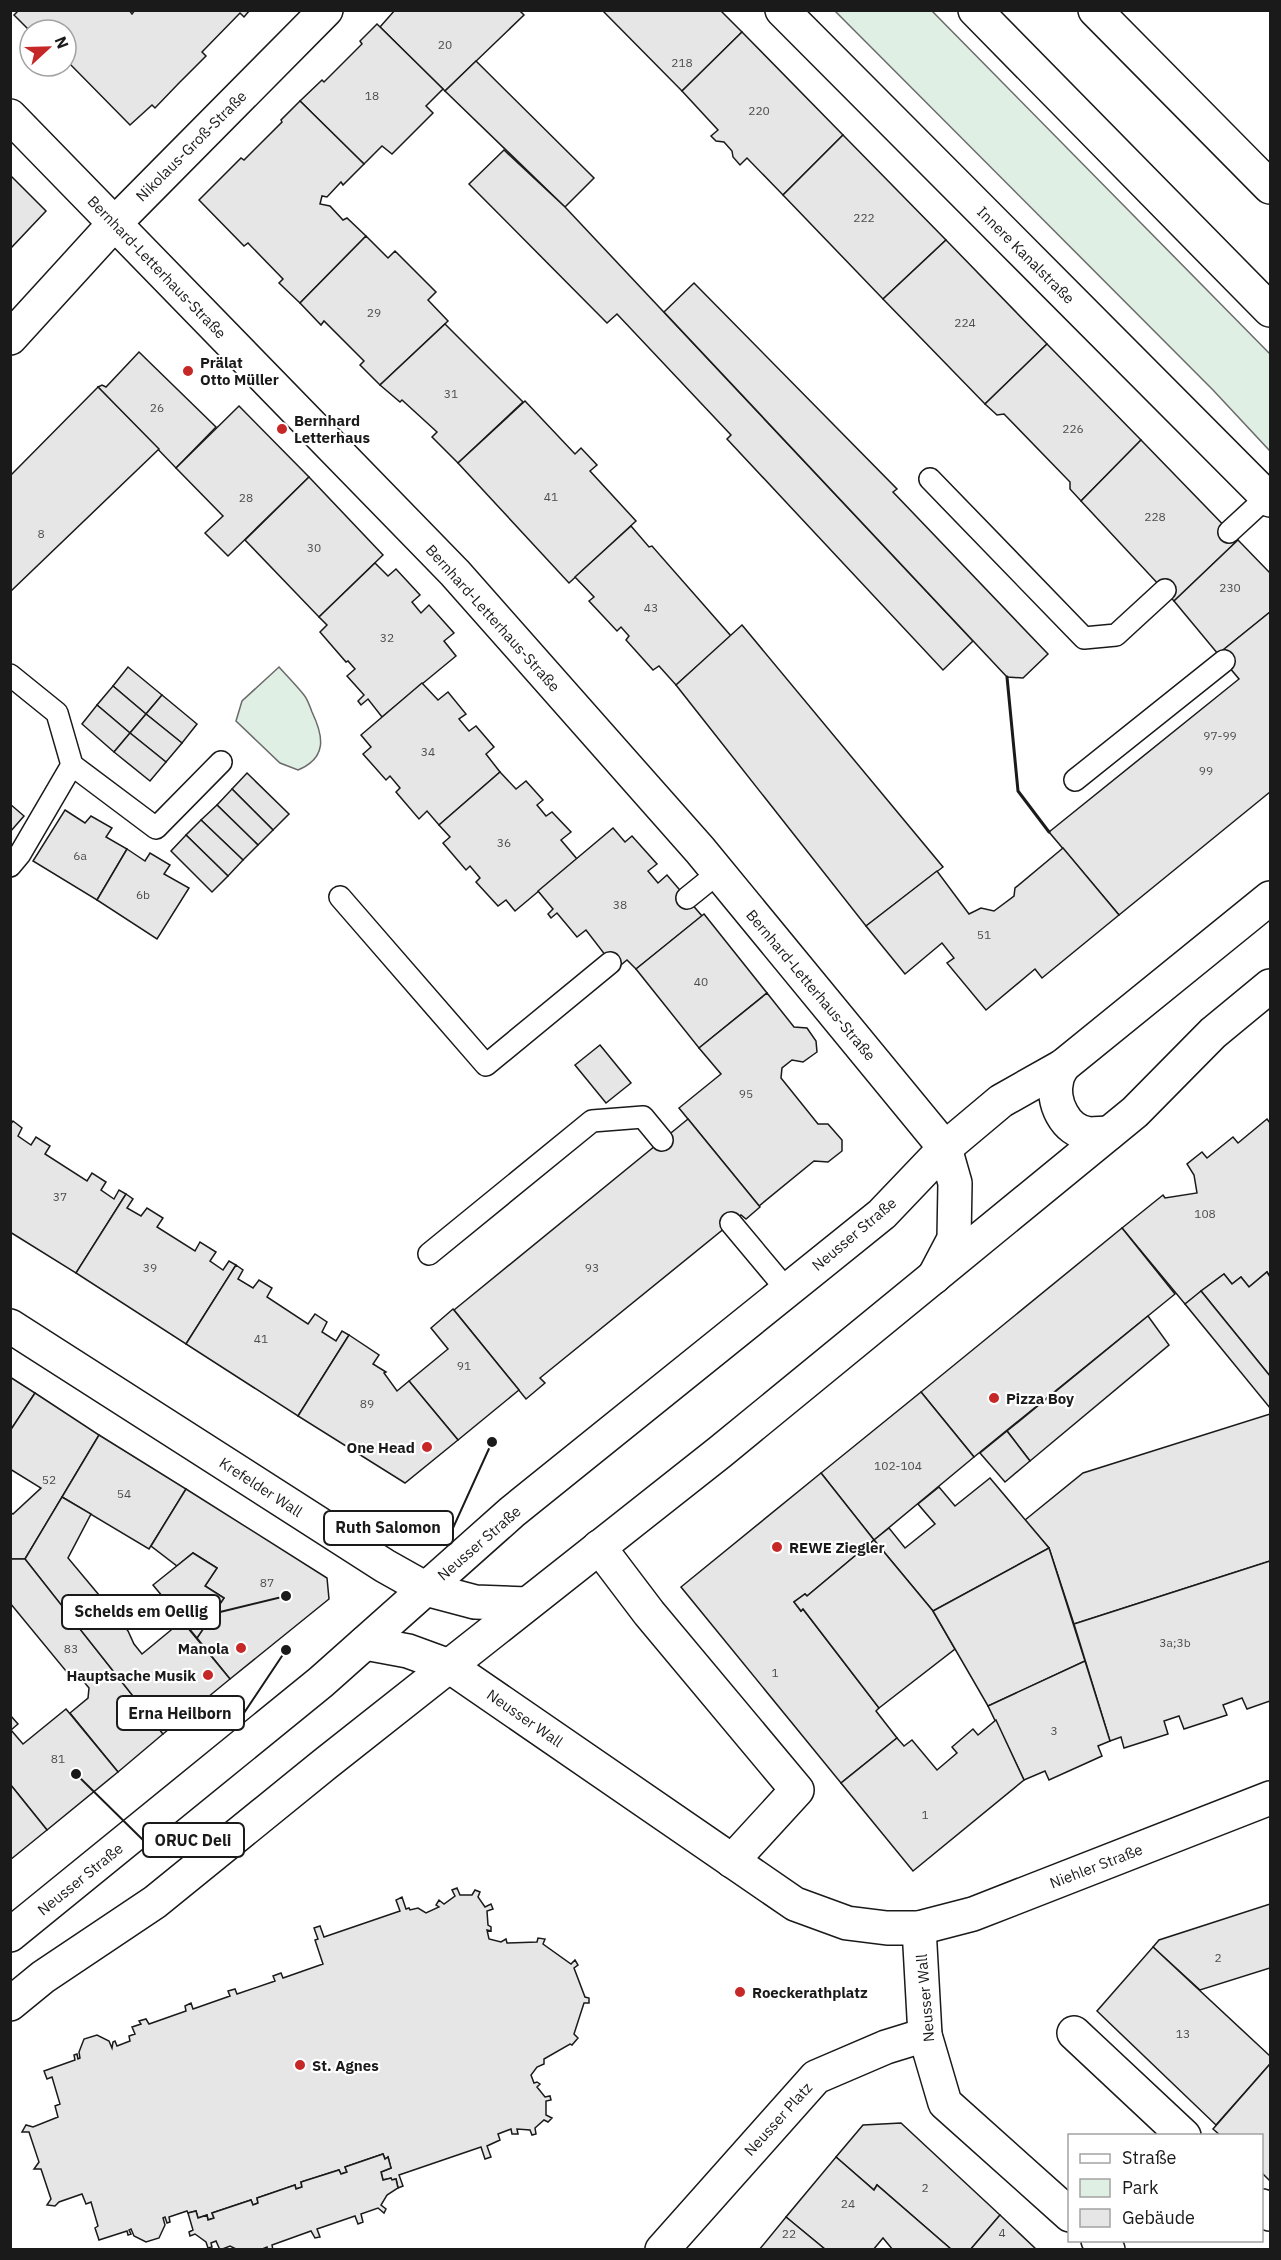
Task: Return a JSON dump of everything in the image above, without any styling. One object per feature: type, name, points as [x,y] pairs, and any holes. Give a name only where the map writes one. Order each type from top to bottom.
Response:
[{"type":"street","name":"Nikolaus-Groß-Straße","points":[[10,338],[115,223],[326,10]]},
{"type":"street","name":"Innere Kanalstraße","points":[[782,10],[1269,499]]},
{"type":"street","points":[[975,10],[1270,310]]},
{"type":"street","points":[[1095,10],[1270,187]]},
{"type":"street","name":"Bernhard-Letterhaus-Straße","points":[[10,116],[455,573],[718,873],[945,1148]]},
{"type":"street","name":"Neusser Straße","points":[[10,1935],[321,1682],[512,1512],[882,1214],[945,1148],[1001,1101],[1063,1066],[1270,898]]},
{"type":"street","points":[[10,2004],[43,1977],[154,1902],[729,1445],[1135,1112],[1213,1033],[1270,986]]},
{"type":"street","points":[[1063,1066],[1056,1080],[1056,1101],[1062,1115],[1074,1128],[1088,1134],[1109,1133]]},
{"type":"street","points":[[934,1277],[954,1239],[955,1183],[945,1148]]},
{"type":"street","name":"Krefelder Wall","points":[[10,1326],[385,1566],[426,1589],[475,1602],[527,1604]]},
{"type":"street","points":[[599,1547],[649,1613],[797,1790],[732,1861]]},
{"type":"street","name":"Neusser Wall","points":[[365,1644],[408,1651],[449,1666],[795,1904],[846,1923],[887,1928],[919,1928],[925,2035],[945,2103],[1068,2213]]},
{"type":"street","name":"Niehler Straße","points":[[919,1928],[973,1914],[1270,1798]]},
{"type":"street","points":[[1074,2033],[1182,2134]]},
{"type":"street","name":"Neusser Platz","points":[[662,2250],[816,2077],[886,2047],[925,2035]]},
{"type":"lane","points":[[930,479],[1084,638],[1116,635],[1165,590]]},
{"type":"lane","points":[[1229,532],[1269,499]]},
{"type":"lane","points":[[1075,780],[1224,661]]},
{"type":"lane","points":[[10,675],[57,713],[72,765],[156,828],[221,762]]},
{"type":"lane","points":[[10,866],[20,854],[72,765]]},
{"type":"lane","points":[[687,898],[718,873]]},
{"type":"lane","points":[[340,897],[486,1065],[610,963]]},
{"type":"lane","points":[[429,1254],[592,1120],[644,1117],[662,1140]]},
{"type":"lane","points":[[731,1223],[787,1290]]},
{"type":"green space","points":[[835,11],[932,11],[1270,354],[1270,451],[1213,390]]},
{"type":"green space","points":[[279,667],[307,699],[319,730],[318,753],[307,765],[298,770],[280,763],[236,721],[242,701]]},
{"type":"building","points":[[16,10],[129,10],[132,14],[135,10],[250,10],[244,17],[240,13],[202,52],[206,56],[155,108],[152,105],[130,125],[78,72],[78,18],[18,19],[14,15]]},
{"type":"building","points":[[395,10],[519,10],[524,15],[445,91],[380,27]]},
{"type":"building","points":[[602,10],[720,10],[742,32],[682,91]]},
{"type":"building","points":[[377,24],[443,89],[426,106],[433,113],[392,154],[382,146],[364,164],[300,101],[322,80],[324,82],[362,44],[360,41]]},
{"type":"building","points":[[742,32],[843,135],[783,195],[747,158],[740,165],[724,142],[716,141],[711,136],[718,130],[682,91]]},
{"type":"building","points":[[476,61],[594,178],[565,207],[445,91]]},
{"type":"building","points":[[300,101],[364,164],[343,185],[341,182],[327,197],[322,196],[320,204],[330,206],[343,220],[347,218],[366,236],[300,303],[279,283],[283,279],[248,243],[244,246],[199,200],[241,158],[244,160]]},
{"type":"building","points":[[843,135],[946,240],[883,299],[783,195]]},
{"type":"building","points":[[504,150],[565,207],[973,641],[943,670],[727,439],[731,435],[617,314],[607,323],[469,184]]},
{"type":"building","points":[[10,175],[46,211],[10,249]]},
{"type":"building","points":[[366,236],[388,258],[395,251],[436,292],[428,300],[448,321],[380,385],[360,365],[364,361],[324,321],[321,325],[300,303]]},
{"type":"building","points":[[946,240],[1047,344],[985,404],[883,299]]},
{"type":"building","points":[[694,283],[897,489],[893,492],[1048,654],[1023,678],[1007,677],[664,312]]},
{"type":"building","points":[[445,324],[523,402],[458,463],[432,437],[437,432],[402,400],[400,402],[380,385]]},
{"type":"building","points":[[1047,344],[1141,440],[1081,501],[1070,489],[1070,482],[1004,414],[997,415],[985,404]]},
{"type":"building","points":[[139,352],[216,427],[176,468],[98,387],[102,385],[106,387]]},
{"type":"building","points":[[98,387],[159,449],[11,591],[10,476]]},
{"type":"building","points":[[525,401],[575,454],[581,448],[597,465],[590,471],[636,521],[569,583],[458,463]]},
{"type":"building","points":[[239,406],[309,477],[228,556],[205,533],[223,516],[176,468]]},
{"type":"building","points":[[1141,440],[1238,540],[1174,601],[1081,501]]},
{"type":"building","points":[[309,477],[383,555],[319,617],[245,540]]},
{"type":"building","points":[[631,526],[649,547],[652,546],[731,636],[676,685],[659,666],[653,670],[626,640],[629,636],[621,627],[617,631],[589,601],[594,597],[575,577]]},
{"type":"building","points":[[1238,540],[1270,573],[1270,612],[1218,654],[1174,601]]},
{"type":"building","points":[[375,563],[388,576],[396,569],[420,595],[412,602],[421,613],[429,605],[454,633],[444,641],[456,656],[382,717],[368,699],[361,705],[358,701],[364,695],[347,676],[355,669],[320,632],[327,625],[319,617]]},
{"type":"building","points":[[1270,612],[1270,792],[1119,915],[1049,832],[1239,679],[1218,654]]},
{"type":"building","points":[[742,625],[943,867],[866,926],[676,685]]},
{"type":"building","points":[[128,667],[162,695],[146,714],[113,686]]},
{"type":"building","points":[[422,683],[438,700],[448,692],[466,714],[459,719],[469,731],[476,726],[494,747],[486,754],[500,772],[439,825],[427,811],[419,819],[396,792],[400,788],[390,776],[386,780],[363,754],[371,747],[361,735]]},
{"type":"building","points":[[113,686],[146,714],[130,733],[97,705]]},
{"type":"building","points":[[162,695],[197,724],[182,743],[146,714]]},
{"type":"building","points":[[97,705],[130,733],[114,752],[82,724]]},
{"type":"building","points":[[146,714],[182,743],[166,762],[130,733]]},
{"type":"building","points":[[130,733],[166,762],[150,781],[114,752]]},
{"type":"building","points":[[500,772],[516,789],[526,781],[543,800],[537,805],[546,816],[552,812],[571,832],[561,840],[577,859],[515,911],[506,900],[498,906],[476,882],[480,878],[470,866],[466,870],[443,843],[450,837],[439,825]]},
{"type":"building","points":[[247,773],[289,814],[273,830],[232,789]]},
{"type":"building","points":[[232,789],[273,830],[258,845],[217,805]]},
{"type":"building","points":[[10,804],[24,816],[10,832]]},
{"type":"building","points":[[217,805],[258,845],[243,860],[201,820]]},
{"type":"building","points":[[65,810],[85,823],[91,816],[112,828],[106,837],[127,849],[97,900],[33,861]]},
{"type":"building","points":[[201,820],[243,860],[228,876],[186,835]]},
{"type":"building","points":[[613,828],[625,842],[632,836],[657,864],[648,871],[658,883],[667,875],[702,916],[636,969],[627,960],[616,969],[586,930],[577,937],[557,913],[551,918],[548,914],[553,909],[538,891]]},
{"type":"building","points":[[186,835],[228,876],[212,892],[171,851]]},
{"type":"building","points":[[1063,848],[1119,915],[1042,978],[1035,969],[986,1010],[947,963],[954,958],[942,943],[905,974],[866,926],[937,871],[969,914],[981,908],[994,911],[1014,896],[1015,888]]},
{"type":"building","points":[[127,849],[145,861],[150,853],[170,865],[164,874],[189,888],[157,939],[97,900]]},
{"type":"building","points":[[704,914],[767,993],[699,1048],[636,969]]},
{"type":"building","points":[[767,993],[794,1027],[807,1028],[816,1041],[817,1052],[803,1062],[792,1060],[782,1068],[781,1078],[818,1124],[828,1124],[842,1140],[842,1151],[828,1162],[814,1161],[759,1206],[679,1108],[721,1074],[699,1048]]},
{"type":"building","points":[[600,1045],[631,1083],[606,1103],[575,1065]]},
{"type":"building","points":[[688,1119],[760,1207],[746,1219],[741,1215],[540,1378],[545,1383],[526,1399],[454,1310]]},
{"type":"building","points":[[1267,1119],[1270,1123],[1270,1277],[1267,1272],[1249,1287],[1241,1277],[1232,1284],[1224,1274],[1185,1304],[1122,1228],[1163,1195],[1165,1198],[1197,1193],[1194,1175],[1187,1164],[1202,1152],[1207,1158],[1233,1137],[1238,1143]]},
{"type":"building","points":[[13,1121],[22,1128],[18,1136],[31,1145],[36,1137],[50,1146],[45,1154],[87,1181],[92,1173],[106,1182],[101,1190],[114,1199],[119,1190],[126,1194],[76,1273],[10,1232],[10,1125]]},
{"type":"building","points":[[126,1194],[133,1199],[127,1208],[141,1216],[147,1208],[163,1218],[157,1227],[195,1251],[200,1242],[216,1252],[210,1261],[223,1270],[229,1261],[236,1265],[186,1344],[76,1273]]},
{"type":"building","points":[[1122,1228],[1175,1294],[974,1457],[921,1392]]},
{"type":"building","points":[[236,1265],[243,1270],[238,1279],[253,1288],[259,1280],[272,1288],[267,1297],[308,1324],[315,1314],[327,1322],[322,1332],[336,1341],[342,1331],[349,1335],[298,1416],[186,1344]]},
{"type":"building","points":[[1267,1272],[1270,1277],[1270,1376],[1201,1291],[1224,1274],[1232,1284],[1241,1277],[1249,1287]]},
{"type":"building","points":[[1201,1291],[1270,1376],[1270,1408],[1185,1304]]},
{"type":"building","points":[[453,1309],[519,1390],[458,1440],[409,1381],[448,1349],[431,1328]]},
{"type":"building","points":[[1148,1316],[1169,1345],[1030,1461],[1007,1431]]},
{"type":"building","points":[[349,1335],[379,1355],[373,1364],[386,1372],[384,1373],[397,1391],[409,1381],[458,1440],[405,1483],[298,1416]]},
{"type":"building","points":[[10,1377],[35,1393],[10,1431]]},
{"type":"building","points":[[921,1392],[974,1457],[874,1540],[821,1473]]},
{"type":"building","points":[[35,1393],[99,1435],[25,1559],[10,1559],[10,1512],[13,1514],[41,1488],[10,1469],[10,1431]]},
{"type":"building","points":[[1270,1414],[1270,1561],[1074,1624],[1049,1548],[1025,1520],[1083,1473]]},
{"type":"building","points":[[1007,1431],[1030,1461],[1005,1482],[980,1453]]},
{"type":"building","points":[[99,1435],[186,1489],[149,1549],[62,1497]]},
{"type":"building","points":[[821,1473],[874,1540],[807,1596],[805,1594],[794,1602],[801,1611],[803,1609],[879,1708],[876,1711],[897,1738],[841,1783],[681,1587]]},
{"type":"building","points":[[990,1478],[1049,1548],[933,1611],[874,1540],[889,1528],[905,1548],[935,1524],[918,1504],[939,1487],[955,1506]]},
{"type":"building","points":[[186,1489],[327,1578],[329,1599],[230,1679],[197,1638],[224,1598],[205,1586],[217,1568],[193,1553],[177,1566],[151,1546]]},
{"type":"building","points":[[62,1497],[91,1514],[68,1558],[99,1595],[72,1619],[25,1559]]},
{"type":"building","points":[[874,1540],[933,1611],[955,1649],[879,1708],[803,1609],[801,1611],[794,1602],[805,1594],[807,1596]]},
{"type":"building","points":[[1049,1548],[1085,1661],[988,1706],[933,1611]]},
{"type":"building","points":[[193,1553],[217,1568],[205,1586],[224,1598],[197,1638],[153,1585]]},
{"type":"building","points":[[10,1559],[25,1559],[163,1734],[118,1772],[70,1713],[88,1698],[89,1688],[80,1677],[75,1682],[10,1603]]},
{"type":"building","points":[[1270,1561],[1270,1701],[1247,1709],[1242,1698],[1223,1705],[1227,1715],[1184,1729],[1179,1716],[1164,1721],[1168,1734],[1124,1748],[1121,1737],[1110,1741],[1074,1624]]},
{"type":"building","points":[[99,1595],[128,1631],[142,1654],[182,1621],[230,1679],[163,1734],[72,1619]]},
{"type":"building","points":[[1085,1661],[1110,1741],[1098,1746],[1102,1756],[1049,1780],[1045,1771],[1024,1780],[988,1706]]},
{"type":"building","points":[[66,1709],[118,1772],[47,1830],[10,1784],[10,1715],[18,1724],[11,1730],[23,1744]]},
{"type":"building","points":[[996,1720],[1024,1780],[913,1871],[841,1783],[897,1738],[904,1746],[912,1740],[937,1770],[957,1753],[952,1747],[973,1729],[978,1735]]},
{"type":"building","points":[[10,1784],[47,1830],[10,1860]]},
{"type":"building","name":"St. Agnes","points":[[457,1888],[460,1895],[472,1895],[475,1890],[480,1892],[478,1897],[485,1907],[491,1904],[493,1909],[487,1911],[488,1925],[491,1927],[491,1931],[487,1930],[489,1939],[501,1942],[506,1939],[507,1943],[537,1942],[538,1938],[545,1939],[543,1944],[571,1964],[575,1960],[578,1965],[574,1968],[585,1997],[589,1998],[589,2003],[584,2003],[574,2034],[578,2038],[572,2045],[544,2059],[544,2064],[537,2067],[531,2075],[534,2083],[540,2084],[537,2087],[545,2097],[550,2096],[551,2100],[546,2101],[546,2115],[552,2118],[548,2122],[544,2120],[535,2128],[536,2134],[532,2135],[530,2130],[517,2129],[518,2134],[512,2134],[511,2129],[498,2134],[500,2140],[487,2146],[491,2157],[485,2159],[481,2147],[399,2175],[403,2186],[398,2188],[396,2179],[383,2180],[381,2172],[391,2168],[388,2157],[385,2159],[383,2154],[345,2167],[347,2172],[341,2174],[339,2170],[301,2182],[302,2187],[296,2189],[295,2185],[257,2198],[258,2203],[253,2205],[251,2200],[212,2213],[214,2218],[208,2220],[207,2215],[198,2218],[196,2211],[188,2213],[187,2211],[169,2217],[170,2222],[167,2223],[165,2217],[163,2218],[165,2225],[159,2238],[146,2242],[134,2236],[131,2229],[129,2230],[131,2234],[128,2235],[127,2231],[99,2240],[95,2228],[98,2226],[91,2202],[86,2204],[82,2194],[59,2202],[55,2206],[47,2205],[51,2199],[41,2169],[34,2169],[39,2162],[29,2132],[22,2132],[26,2125],[33,2127],[58,2117],[55,2106],[60,2104],[52,2077],[47,2079],[44,2071],[75,2060],[74,2055],[77,2054],[78,2059],[80,2058],[79,2052],[84,2039],[97,2035],[109,2041],[112,2048],[115,2041],[117,2046],[130,2041],[129,2036],[135,2034],[132,2027],[141,2024],[139,2021],[146,2019],[149,2024],[186,2011],[185,2006],[191,2003],[193,2009],[230,1996],[228,1991],[235,1989],[237,1994],[275,1981],[273,1976],[281,1973],[283,1978],[323,1964],[315,1940],[318,1939],[314,1928],[320,1926],[324,1937],[400,1911],[396,1900],[402,1897],[406,1909],[418,1908],[426,1913],[439,1907],[436,1905],[439,1900],[444,1904],[455,1896],[452,1890]]},
{"type":"building","points":[[1270,1904],[1270,1968],[1200,1990],[1153,1947],[1159,1940]]},
{"type":"building","points":[[1153,1947],[1270,2056],[1270,2064],[1216,2125],[1097,2011]]},
{"type":"building","points":[[1270,2064],[1270,2181],[1263,2174],[1263,2134],[1219,2134],[1213,2129]]},
{"type":"building","points":[[901,2123],[1000,2215],[970,2250],[952,2250],[877,2185],[874,2190],[836,2157],[863,2125]]},
{"type":"building","points":[[383,2154],[385,2159],[388,2157],[391,2168],[381,2172],[383,2180],[396,2179],[398,2188],[387,2195],[381,2205],[386,2209],[384,2213],[378,2208],[361,2214],[363,2222],[358,2224],[355,2216],[317,2229],[320,2237],[315,2238],[311,2231],[272,2245],[273,2250],[268,2250],[267,2247],[260,2250],[238,2250],[230,2246],[220,2250],[216,2241],[211,2243],[212,2247],[208,2248],[206,2242],[195,2234],[190,2236],[189,2232],[193,2230],[188,2213],[196,2211],[198,2218],[207,2215],[208,2220],[214,2218],[212,2213],[251,2200],[253,2205],[258,2203],[257,2198],[295,2185],[296,2189],[302,2187],[301,2182],[339,2170],[341,2174],[347,2172],[345,2167]]},
{"type":"building","points":[[836,2157],[874,2190],[877,2185],[952,2250],[893,2250],[883,2238],[873,2250],[826,2250],[786,2217]]},
{"type":"building","points":[[1000,2215],[1037,2250],[970,2250]]},
{"type":"building","points":[[786,2217],[826,2250],[759,2250]]},
{"type":"wall","points":[[1007,677],[1018,791],[1049,832]]},
{"type":"place","name":"Prälat Otto Müller","points":[[188,371]]},
{"type":"place","name":"Bernhard Letterhaus","points":[[282,429]]},
{"type":"place","name":"Pizza Boy","points":[[994,1398]]},
{"type":"place","name":"Ruth Salomon","points":[[492,1442]]},
{"type":"place","name":"One Head","points":[[427,1447]]},
{"type":"place","name":"REWE Ziegler","points":[[777,1547]]},
{"type":"place","name":"Schelds em Oellig","points":[[286,1596]]},
{"type":"place","name":"Manola","points":[[241,1648]]},
{"type":"place","name":"Erna Heilborn","points":[[286,1650]]},
{"type":"place","name":"Hauptsache Musik","points":[[208,1675]]},
{"type":"place","name":"ORUC Deli","points":[[76,1774]]},
{"type":"place","name":"Roeckerathplatz","points":[[740,1992]]},
{"type":"place","name":"St. Agnes","points":[[300,2065]]}]
